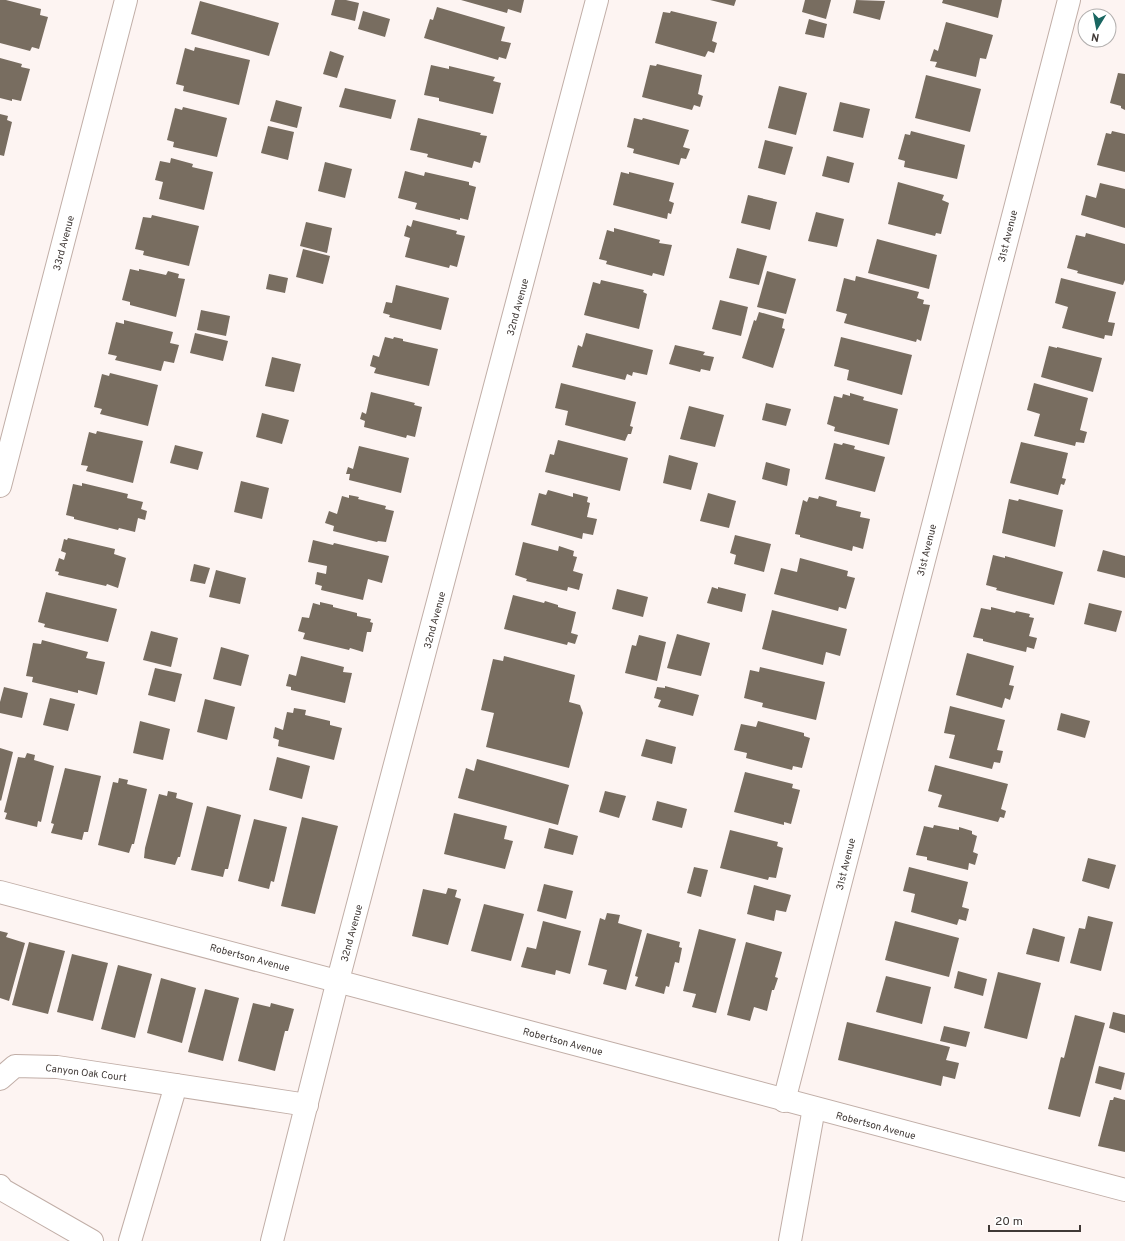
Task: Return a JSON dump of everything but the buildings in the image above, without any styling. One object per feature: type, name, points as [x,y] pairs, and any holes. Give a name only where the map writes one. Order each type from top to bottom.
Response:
[{"type":"street","name":"33rd Avenue","points":[[0,486],[126,0]]},
{"type":"street","name":"32nd Avenue","points":[[272,1241],[338,980],[597,0]]},
{"type":"street","name":"31st Avenue","points":[[784,1100],[1068,0]]},
{"type":"street","name":"Robertson Avenue","points":[[0,892],[338,980],[1125,1190]]},
{"type":"street","name":"Canyon Oak Court","points":[[0,1078],[14,1066],[57,1067],[306,1105]]},
{"type":"street","points":[[130,1241],[176,1085]]},
{"type":"street","points":[[790,1241],[814,1108]]},
{"type":"street","points":[[0,1186],[3,1190],[92,1241]]}]
